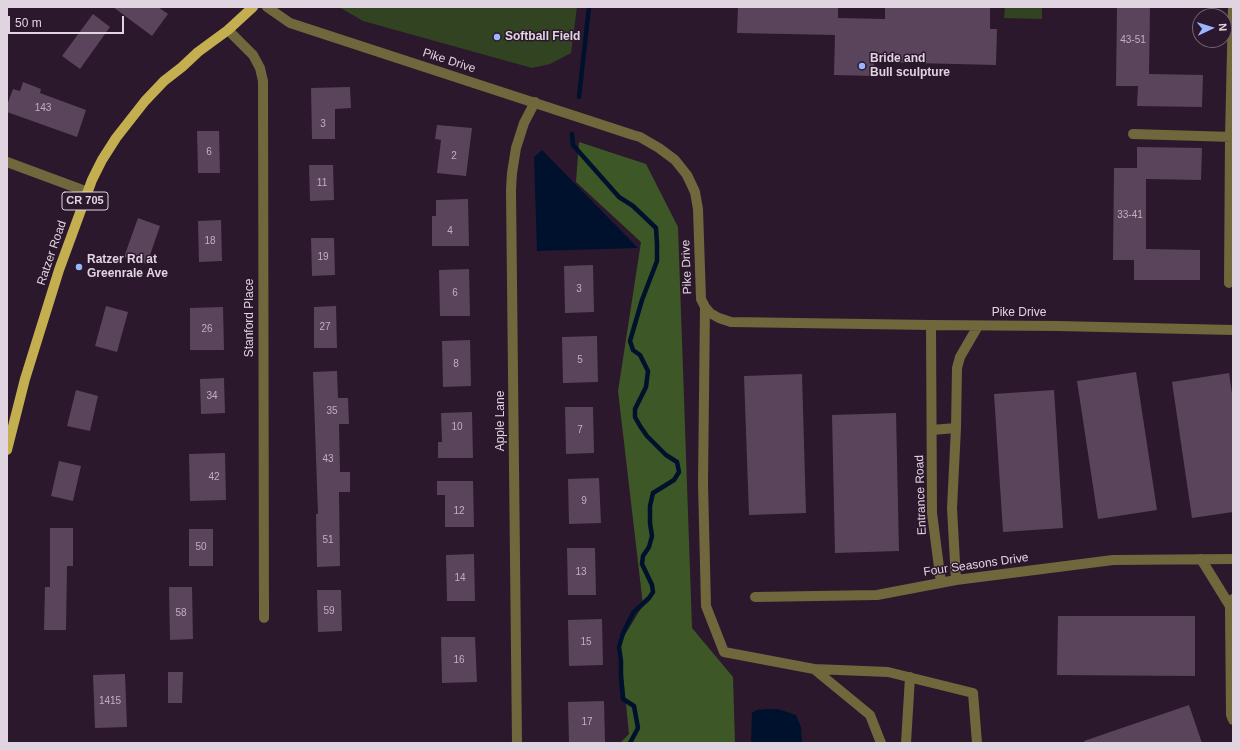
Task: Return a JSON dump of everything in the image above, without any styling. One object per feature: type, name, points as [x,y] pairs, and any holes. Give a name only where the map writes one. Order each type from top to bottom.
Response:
[{"type":"main road","name":"Ratzer Road","points":[[7,450],[25,379],[59,270],[92,180],[102,160],[116,138],[145,101],[164,81],[198,52],[228,30],[253,7]]},
{"type":"street","name":"Pike Drive","points":[[267,7],[290,23],[535,102],[640,138],[659,148],[675,160],[687,175],[695,192],[698,209],[701,299],[710,313],[719,318],[731,322],[1065,326],[1233,330]]},
{"type":"street","points":[[1229,283],[1233,7]]},
{"type":"street","name":"Stanford Place","points":[[228,30],[253,55],[260,68],[263,81],[264,618]]},
{"type":"street","name":"Apple Lane","points":[[516,743],[511,190],[516,148],[524,123],[535,102]]},
{"type":"street","points":[[1133,134],[1231,137]]},
{"type":"street","points":[[7,162],[88,192]]},
{"type":"street","points":[[705,307],[704,483],[706,606],[724,652],[814,669],[888,672],[973,693],[977,743]]},
{"type":"street","name":"Entrance Road","points":[[931,325],[932,513],[941,583]]},
{"type":"street","points":[[956,580],[952,508],[957,368],[960,357],[978,326]]},
{"type":"street","points":[[932,430],[956,428]]},
{"type":"street","points":[[1201,559],[1231,602],[1231,715],[1233,720]]},
{"type":"street","name":"Four Seasons Drive","points":[[755,597],[877,595],[956,580],[1113,560],[1233,559]]},
{"type":"street","points":[[814,669],[870,715],[881,743]]},
{"type":"street","points":[[906,743],[910,677]]},
{"type":"green space","name":"Softball Field","points":[[339,7],[577,7],[571,53],[550,64],[532,68],[363,21]]},
{"type":"green space","points":[[1005,7],[1042,7],[1042,19],[1004,18]]},
{"type":"green space","points":[[579,142],[646,164],[678,227],[692,628],[733,677],[735,743],[620,743],[629,734],[620,643],[643,605],[618,391],[641,242],[576,182]]},
{"type":"water","points":[[542,150],[638,248],[537,251],[534,157]]},
{"type":"water","points":[[778,709],[796,715],[801,727],[802,743],[751,743],[752,713],[757,710]]},
{"type":"building","points":[[113,7],[158,7],[168,14],[152,36]]},
{"type":"building","points":[[738,7],[838,7],[838,18],[885,19],[885,7],[990,7],[990,29],[997,29],[996,65],[874,62],[874,76],[834,75],[835,35],[737,33]]},
{"type":"building","points":[[1117,7],[1150,7],[1149,74],[1203,75],[1202,107],[1137,106],[1138,86],[1116,86]]},
{"type":"building","points":[[93,14],[110,27],[80,69],[62,56]]},
{"type":"building","points":[[23,82],[41,89],[40,93],[86,110],[77,137],[7,112],[7,105],[13,89],[20,91]]},
{"type":"building","points":[[350,87],[351,108],[335,109],[335,139],[312,139],[311,88]]},
{"type":"building","points":[[437,125],[472,128],[466,176],[437,173],[441,140],[435,139]]},
{"type":"building","points":[[197,131],[219,131],[220,173],[198,173]]},
{"type":"building","points":[[1137,147],[1202,148],[1201,180],[1146,179],[1146,249],[1200,250],[1200,280],[1134,280],[1134,260],[1113,260],[1114,168],[1137,168]]},
{"type":"building","points":[[309,165],[333,165],[334,200],[310,201]]},
{"type":"building","points":[[468,199],[469,246],[432,246],[432,216],[436,216],[436,200]]},
{"type":"building","points":[[138,218],[160,226],[147,264],[124,257]]},
{"type":"building","points":[[221,220],[222,261],[199,262],[198,221]]},
{"type":"building","points":[[311,238],[334,238],[335,275],[312,276]]},
{"type":"building","points":[[593,265],[594,312],[565,313],[564,266]]},
{"type":"building","points":[[469,269],[470,316],[440,316],[439,270]]},
{"type":"building","points":[[106,306],[128,312],[117,352],[95,346]]},
{"type":"building","points":[[336,306],[337,348],[314,348],[314,307]]},
{"type":"building","points":[[223,307],[224,350],[190,350],[190,308]]},
{"type":"building","points":[[597,336],[598,382],[563,383],[562,337]]},
{"type":"building","points":[[470,340],[471,386],[443,387],[442,341]]},
{"type":"building","points":[[337,371],[338,398],[348,398],[349,424],[339,424],[340,472],[350,472],[350,492],[339,492],[340,566],[317,567],[316,514],[318,514],[313,372]]},
{"type":"building","points":[[1136,372],[1157,510],[1098,519],[1077,381]]},
{"type":"building","points":[[1229,373],[1233,400],[1233,512],[1192,518],[1172,382]]},
{"type":"building","points":[[802,374],[806,513],[749,515],[744,376]]},
{"type":"building","points":[[224,378],[225,413],[201,414],[200,379]]},
{"type":"building","points":[[76,390],[98,396],[90,431],[67,426]]},
{"type":"building","points":[[1054,390],[1063,528],[1003,532],[994,394]]},
{"type":"building","points":[[565,407],[593,407],[594,453],[566,454]]},
{"type":"building","points":[[472,412],[473,458],[438,458],[438,442],[442,442],[441,413]]},
{"type":"building","points":[[896,413],[899,551],[835,553],[832,415]]},
{"type":"building","points":[[225,453],[226,500],[190,501],[189,454]]},
{"type":"building","points":[[59,461],[81,466],[73,501],[51,496]]},
{"type":"building","points":[[599,478],[601,523],[569,524],[568,479]]},
{"type":"building","points":[[437,481],[473,481],[474,527],[445,527],[445,495],[437,495]]},
{"type":"building","points":[[50,528],[73,528],[73,566],[67,566],[66,630],[44,630],[45,587],[50,587]]},
{"type":"building","points":[[189,529],[213,529],[213,566],[189,566]]},
{"type":"building","points":[[567,548],[595,548],[596,595],[568,595]]},
{"type":"building","points":[[474,554],[475,601],[447,601],[446,555]]},
{"type":"building","points":[[169,587],[192,587],[193,639],[170,640]]},
{"type":"building","points":[[317,590],[341,590],[342,631],[318,632]]},
{"type":"building","points":[[1058,616],[1195,616],[1195,676],[1057,675]]},
{"type":"building","points":[[602,619],[603,665],[569,666],[568,620]]},
{"type":"building","points":[[441,637],[475,637],[477,682],[442,683]]},
{"type":"building","points":[[168,672],[183,672],[182,703],[168,703]]},
{"type":"building","points":[[125,674],[127,727],[95,728],[93,675]]},
{"type":"building","points":[[604,701],[605,742],[569,743],[568,702]]},
{"type":"building","points":[[1189,705],[1202,743],[1085,743],[1084,741]]},
{"type":"waterway","points":[[579,97],[589,7]]},
{"type":"waterway","points":[[572,134],[573,145],[619,197],[633,206],[656,228],[657,261],[642,300],[630,341],[633,350],[640,355],[648,371],[646,387],[635,409],[635,417],[647,436],[666,455],[677,462],[679,472],[674,480],[653,493],[650,506],[652,536],[649,547],[643,556],[642,564],[652,585],[653,592],[649,598],[633,613],[623,633],[619,647],[623,699],[634,706],[638,728],[630,743]]},
{"type":"place","name":"Softball Field","points":[[497,37]]},
{"type":"place","name":"Bride and Bull sculpture","points":[[862,66]]},
{"type":"place","name":"Ratzer Rd at Greenrale Ave","points":[[79,267]]}]
